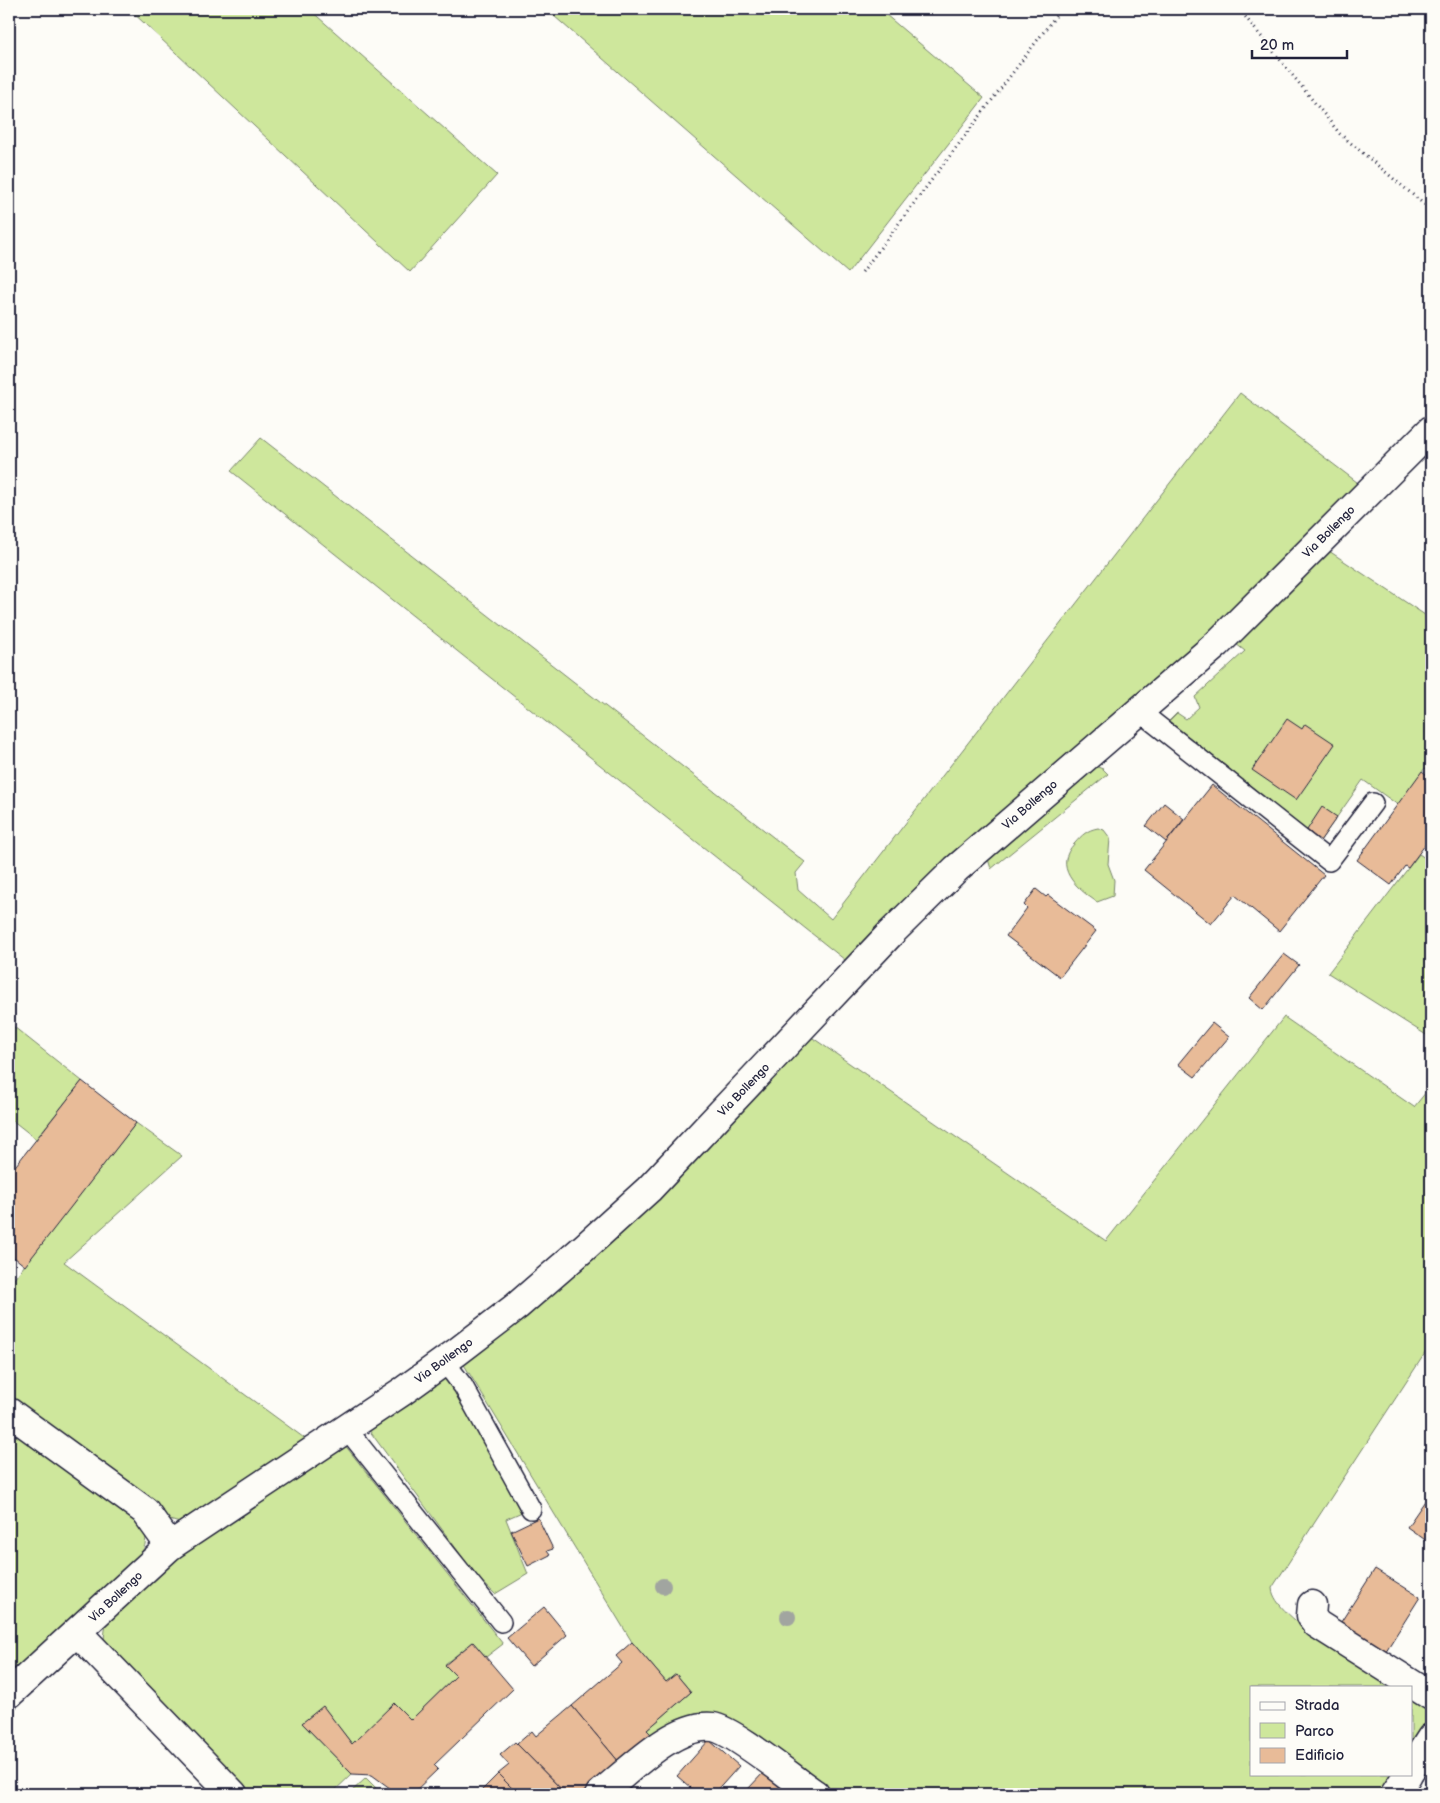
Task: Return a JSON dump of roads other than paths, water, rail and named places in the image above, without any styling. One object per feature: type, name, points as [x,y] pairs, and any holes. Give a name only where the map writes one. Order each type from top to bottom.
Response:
[{"type":"street","name":"Via Bollengo","points":[[9,1694],[78,1633],[170,1546],[444,1361],[517,1306],[649,1189],[890,934],[956,869],[1217,644],[1431,430]]},
{"type":"street","points":[[9,1412],[146,1511],[170,1546]]},
{"type":"street","points":[[1312,1604],[1311,1616],[1317,1624],[1431,1696]]},
{"type":"street","points":[[78,1633],[233,1794]]},
{"type":"street","points":[[600,1794],[653,1750],[685,1730],[700,1727],[725,1730],[815,1794]]},
{"type":"street","points":[[1412,1766],[1431,1738]]},
{"type":"street","points":[[1395,1794],[1407,1776]]},
{"type":"lane","points":[[1139,711],[1329,861],[1373,803]]},
{"type":"lane","points":[[444,1361],[463,1386],[531,1509]]},
{"type":"lane","points":[[346,1428],[501,1622]]}]
